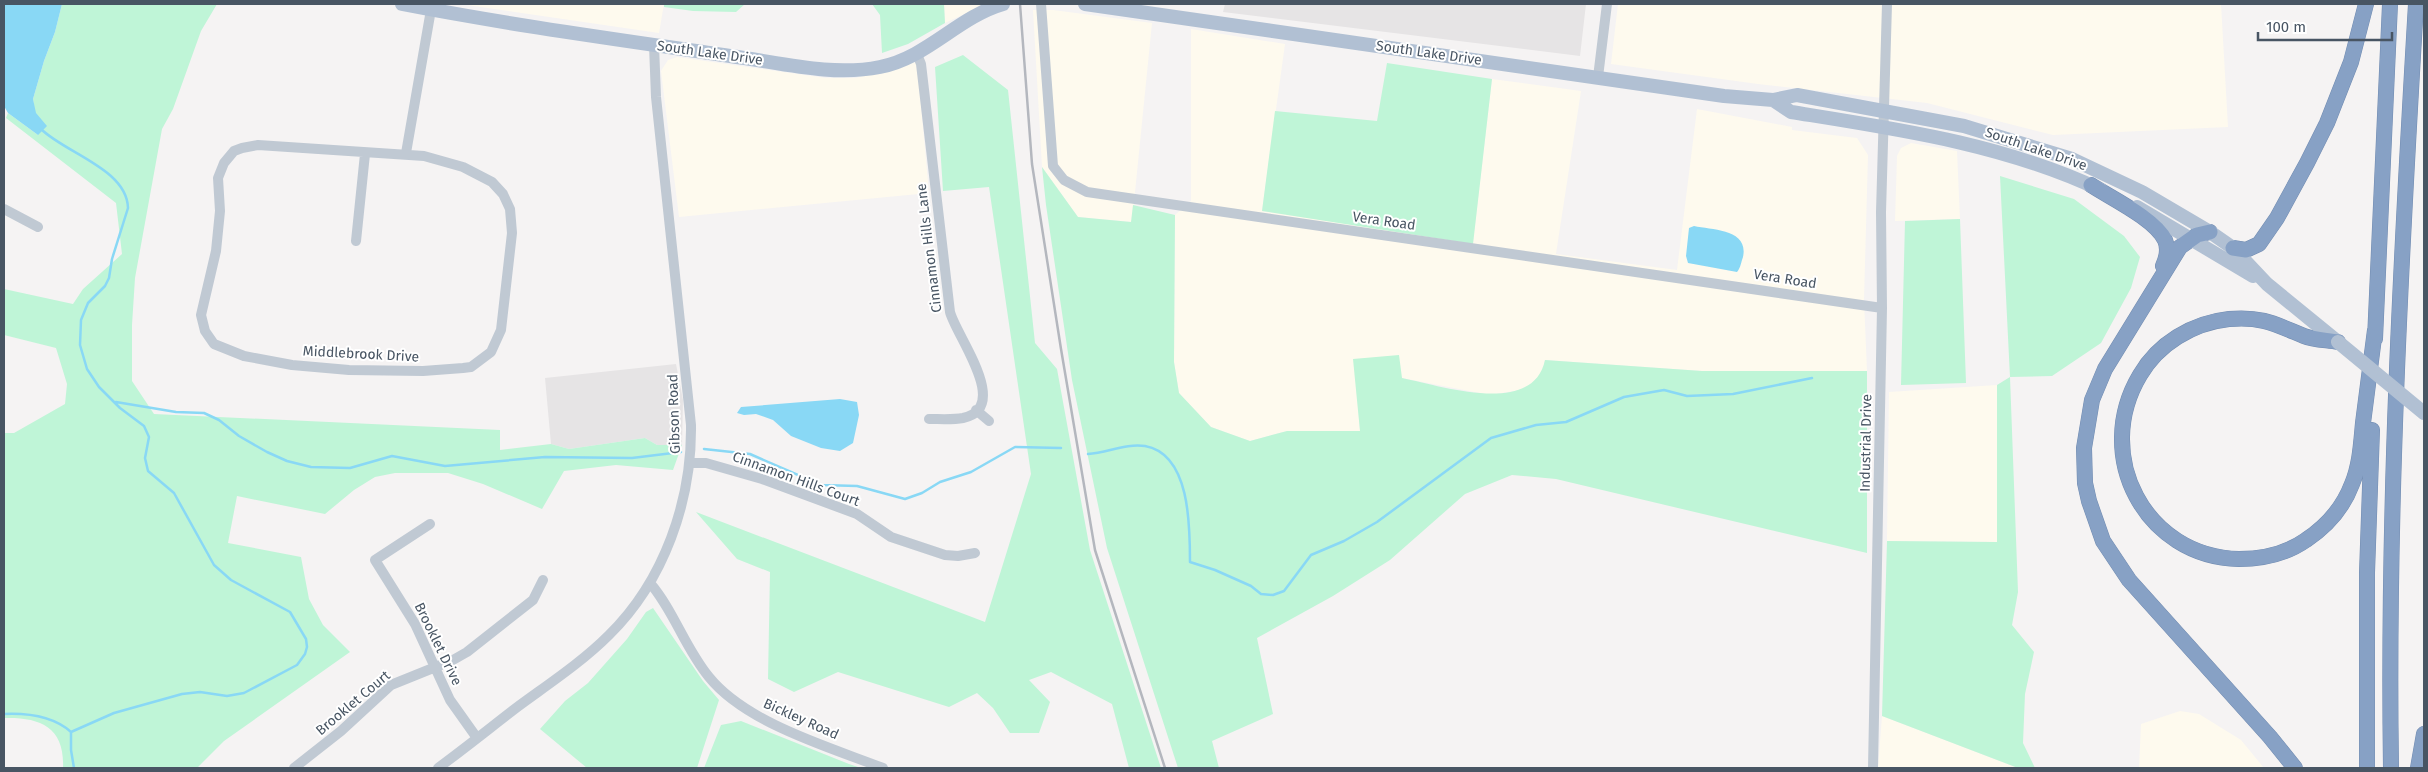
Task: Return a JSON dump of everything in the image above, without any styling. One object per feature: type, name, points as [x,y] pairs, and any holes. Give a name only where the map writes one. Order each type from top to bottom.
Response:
[{"type":"highway","points":[[2233,248],[2246,250],[2259,244],[2277,218],[2307,163],[2327,123],[2352,62],[2366,4]]},
{"type":"highway","points":[[2367,768],[2367,573],[2375,330],[2390,4]]},
{"type":"highway","points":[[2391,768],[2393,504],[2400,268],[2416,4]]},
{"type":"highway","points":[[2091,185],[2160,233],[2164,239],[2167,251],[2160,278]]},
{"type":"highway","points":[[2210,232],[2192,238],[2180,247],[2105,369],[2092,400],[2084,448],[2085,483],[2089,501],[2104,541],[2129,580],[2270,737],[2295,768]]},
{"type":"highway","points":[[2338,342],[2304,336],[2275,323],[2247,318],[2227,319],[2187,332],[2165,345],[2153,357],[2129,396],[2124,410],[2121,441],[2130,483],[2136,497],[2153,520],[2180,543],[2206,555],[2234,559],[2251,559],[2280,553],[2300,544],[2327,524],[2345,500],[2359,464],[2375,330]]},
{"type":"highway","points":[[2418,768],[2424,734]]},
{"type":"main road","name":"South Lake Drive","points":[[402,4],[432,6],[654,45],[840,71],[881,67],[917,54],[982,12],[1003,4]]},
{"type":"main road","name":"South Lake Drive","points":[[1085,4],[1724,96],[1773,100],[1797,94],[1967,143],[2091,185],[2140,208],[2267,284]]},
{"type":"main road","name":"South Lake Drive","points":[[1885,119],[1964,126],[2072,159],[2142,192],[2210,232],[2233,248],[2267,284],[2424,414]]},
{"type":"street","name":"Vera Road","points":[[1041,4],[1053,166],[1064,180],[1086,192],[1882,308]]},
{"type":"street","points":[[1598,77],[1607,4]]},
{"type":"street","name":"Industrial Drive","points":[[1873,768],[1882,308],[1881,212],[1887,4]]},
{"type":"street","points":[[406,153],[432,6]]},
{"type":"street","name":"Gibson Road","points":[[438,768],[598,645],[621,622],[650,583],[673,533],[685,491],[690,463],[690,399],[656,97],[654,45]]},
{"type":"street","name":"Cinnamon Hills Lane","points":[[917,54],[921,64],[950,312],[954,326],[976,365],[983,386],[983,399],[976,410]]},
{"type":"street","name":"Middlebrook Drive","points":[[258,146],[290,146],[365,154],[406,153],[432,158],[478,173],[498,187],[510,209],[512,233],[504,314],[499,338],[491,352],[471,366],[464,368],[423,371],[349,370],[292,364],[244,356],[214,344],[205,330],[201,307],[216,252],[220,211],[218,178],[228,157],[242,148],[258,146]]},
{"type":"street","points":[[356,241],[365,154]]},
{"type":"street","points":[[4,209],[38,226]]},
{"type":"street","points":[[929,419],[962,418],[976,410],[989,421]]},
{"type":"street","name":"Cinnamon Hills Court","points":[[690,463],[706,463],[762,479],[857,514],[891,537],[945,555],[958,556],[975,553]]},
{"type":"street","name":"Brooklet Drive","points":[[430,524],[375,560],[410,614],[450,700],[477,738]]},
{"type":"street","name":"Brooklet Court","points":[[294,768],[341,731],[391,685],[460,657],[533,600],[543,580]]},
{"type":"street","name":"Bickley Road","points":[[650,583],[709,677],[732,700],[767,721],[883,768]]},
{"type":"shaded area","points":[[460,4],[664,4],[659,33]]},
{"type":"shaded area","points":[[944,4],[986,4],[945,23]]},
{"type":"shaded area","points":[[1225,4],[1586,4],[1580,56],[1223,12]]},
{"type":"shaded area","points":[[1618,4],[2221,4],[2228,127],[2053,135],[1927,103],[1758,84],[1611,64]]},
{"type":"shaded area","points":[[1033,10],[1053,10],[1152,23],[1132,222],[1078,217],[1042,167]]},
{"type":"shaded area","points":[[1191,29],[1285,44],[1262,211],[1473,242],[1492,79],[1581,91],[1556,254],[1677,270],[1697,109],[1792,127],[1792,130],[1857,138],[1868,155],[1864,300],[1867,371],[1702,371],[1545,360],[1542,373],[1526,389],[1490,395],[1402,378],[1354,359],[1360,431],[1287,431],[1250,441],[1211,427],[1179,393],[1174,362],[1175,215],[1191,201]]},
{"type":"shaded area","points":[[677,57],[826,78],[856,78],[917,62],[929,193],[679,217],[661,71],[668,60]]},
{"type":"shaded area","points":[[1911,143],[1957,151],[1960,219],[1895,221],[1897,156],[1901,148]]},
{"type":"shaded area","points":[[676,364],[683,400],[682,445],[657,445],[645,438],[569,449],[551,444],[545,378]]},
{"type":"shaded area","points":[[1997,385],[1997,542],[1887,541],[1889,392]]},
{"type":"shaded area","points":[[2180,711],[2199,714],[2241,740],[2264,768],[2139,768],[2141,724]]},
{"type":"shaded area","points":[[1882,716],[2018,768],[1878,768]]},
{"type":"green space","points":[[62,4],[217,4],[201,31],[173,109],[162,129],[135,278],[132,325],[132,381],[154,414],[500,430],[500,450],[551,444],[569,449],[645,438],[657,445],[682,445],[673,470],[616,465],[564,471],[542,509],[483,484],[448,473],[395,473],[375,477],[354,490],[325,514],[237,496],[228,543],[301,557],[309,599],[323,625],[350,652],[224,741],[197,768],[63,768],[63,754],[60,743],[48,727],[29,720],[4,718],[4,433],[14,433],[65,404],[67,384],[56,348],[4,335],[4,289],[73,304],[83,289],[122,254],[116,203],[6,118],[8,113],[38,135],[33,99]]},
{"type":"green space","points":[[664,4],[745,4],[736,12],[693,11],[664,7]]},
{"type":"green space","points":[[872,4],[944,4],[945,23],[908,44],[882,53],[880,15]]},
{"type":"green space","points":[[963,55],[1008,90],[1035,343],[1057,369],[1090,550],[1161,768],[1129,768],[1112,704],[1051,672],[1029,680],[1050,702],[1039,733],[1010,733],[993,708],[977,693],[949,707],[838,672],[794,692],[768,679],[770,572],[737,559],[696,512],[985,622],[1031,474],[989,187],[943,191],[935,67]]},
{"type":"green space","points":[[1387,63],[1492,79],[1473,244],[1262,211],[1275,111],[1377,121]]},
{"type":"green space","points":[[1042,167],[1078,217],[1131,222],[1133,205],[1175,215],[1174,362],[1179,393],[1211,427],[1250,441],[1287,431],[1360,431],[1353,359],[1399,355],[1402,378],[1440,387],[1484,393],[1505,393],[1523,388],[1537,377],[1545,360],[1702,371],[1867,371],[1867,553],[1556,479],[1512,475],[1465,494],[1390,560],[1333,596],[1257,638],[1273,714],[1212,741],[1219,768],[1178,768],[1107,548],[1072,380]]},
{"type":"green space","points":[[2000,176],[2074,199],[2124,236],[2140,257],[2131,288],[2101,343],[2052,376],[2010,377]]},
{"type":"green space","points":[[1960,219],[1966,383],[1901,385],[1905,221]]},
{"type":"green space","points":[[2010,377],[2018,592],[2012,625],[2034,652],[2025,694],[2023,743],[2035,768],[2018,768],[1882,716],[1887,541],[1997,542],[1997,385]]},
{"type":"green space","points":[[653,608],[703,681],[719,700],[697,768],[587,768],[540,729],[565,701],[588,683],[627,639],[646,612]]},
{"type":"green space","points":[[741,721],[861,768],[704,768],[721,725]]},
{"type":"water","points":[[4,4],[62,4],[33,99],[36,113],[47,126],[38,135],[8,113],[4,106]]},
{"type":"water","points":[[1694,226],[1728,232],[1741,241],[1743,257],[1737,272],[1688,263],[1686,256],[1689,228]]},
{"type":"water","points":[[840,399],[857,402],[859,415],[853,443],[840,451],[821,448],[791,436],[773,420],[756,414],[744,415],[737,413],[741,407]]},
{"type":"waterway","points":[[41,129],[106,172],[125,194],[128,208],[112,259],[109,278],[105,286],[88,303],[81,320],[80,345],[87,369],[99,387],[120,408],[144,426],[149,437],[145,458],[148,471],[174,493],[214,565],[231,580],[290,612],[306,639],[307,647],[305,654],[297,665],[244,693],[227,696],[200,692],[182,694],[114,713],[71,732]]},
{"type":"waterway","points":[[1088,454],[1138,445],[1160,452],[1171,462],[1179,476],[1184,493],[1188,511],[1190,562],[1215,570],[1251,586],[1261,594],[1273,595],[1284,591],[1311,555],[1344,541],[1377,522],[1491,438],[1536,425],[1566,422],[1624,397],[1664,390],[1687,396],[1733,394],[1812,378]]},
{"type":"waterway","points":[[116,402],[176,412],[204,413],[219,420],[239,436],[267,452],[287,461],[311,467],[350,468],[392,456],[445,466],[545,457],[632,458],[681,452]]},
{"type":"waterway","points":[[704,449],[750,454],[821,485],[857,486],[905,499],[922,493],[940,482],[971,472],[1015,447],[1061,448]]},
{"type":"waterway","points":[[4,714],[22,714],[48,719],[71,732]]},
{"type":"waterway","points":[[71,732],[74,768]]},
{"type":"railway","points":[[1020,4],[1032,164],[1095,550],[1165,768]]}]
